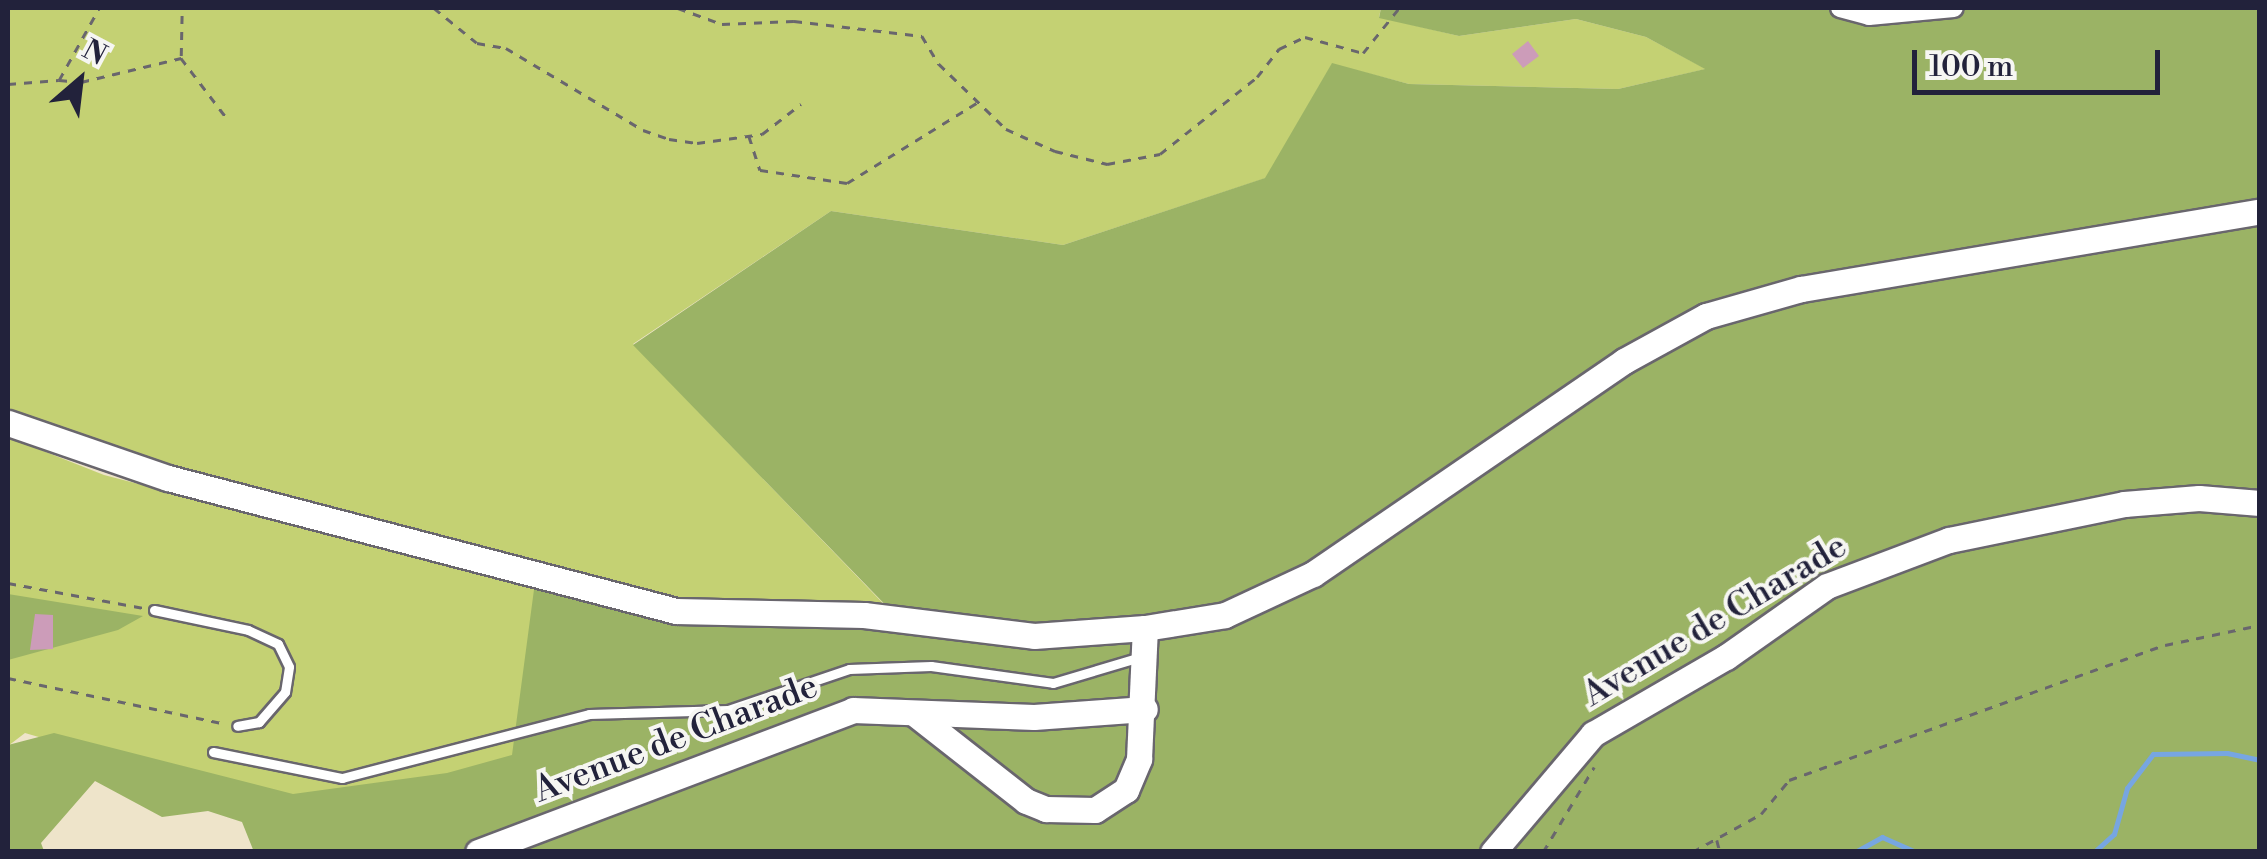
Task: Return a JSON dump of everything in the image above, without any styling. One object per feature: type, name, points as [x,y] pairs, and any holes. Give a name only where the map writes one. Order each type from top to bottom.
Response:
[{"type":"street","points":[[1840,8],[1868,16],[1954,8]]},
{"type":"street","points":[[8,423],[168,478],[676,611],[864,614],[1034,636],[1146,641],[1225,614],[1313,574],[1624,361],[1706,316],[1832,283],[2260,211]]},
{"type":"street","name":"Avenue de Charade","points":[[1493,852],[1610,720],[1726,658],[1841,579],[1949,540],[2124,504],[2199,498],[2260,503]]},
{"type":"street","points":[[902,708],[938,728],[1026,800],[1077,812],[1107,805],[1126,790],[1139,760],[1146,641]]},
{"type":"street","name":"Avenue de Charade","points":[[478,852],[826,718],[902,708],[1034,717],[1144,709]]},
{"type":"lane","points":[[154,610],[233,625],[278,644],[289,667],[285,692],[259,722],[237,726]]},
{"type":"lane","points":[[212,752],[342,778],[589,714],[728,710],[849,670],[931,666],[1053,684],[1118,669],[1146,641]]},
{"type":"path","points":[[59,80],[98,8]]},
{"type":"path","points":[[182,8],[181,58],[226,117]]},
{"type":"path","points":[[434,8],[456,31],[506,48],[643,130],[697,143],[748,135],[782,124],[801,104]]},
{"type":"path","points":[[569,8],[584,8]]},
{"type":"path","points":[[678,8],[722,24],[794,21],[833,30],[904,30],[922,36],[939,64],[1006,129],[1055,152],[1107,164],[1160,154],[1257,77],[1279,50],[1305,37],[1362,52],[1399,8]]},
{"type":"path","points":[[8,84],[59,80],[181,58]]},
{"type":"path","points":[[748,135],[760,170],[847,183],[978,102]]},
{"type":"path","points":[[8,583],[154,610]]},
{"type":"path","points":[[1692,852],[1761,814],[1789,780],[2165,645],[2260,625]]},
{"type":"path","points":[[8,678],[237,726]]},
{"type":"path","points":[[1543,852],[1601,756]]},
{"type":"path","points":[[1717,839],[1720,852]]},
{"type":"green space","points":[[8,8],[1381,8],[1379,17],[1459,36],[1576,19],[1646,37],[1706,69],[1618,89],[1409,84],[1332,64],[1266,178],[1063,245],[831,211],[633,344],[902,623],[687,612],[8,423]]},
{"type":"green space","points":[[1381,8],[2259,8],[2259,851],[254,852],[242,822],[208,811],[162,817],[95,781],[41,843],[44,851],[8,852],[8,745],[54,733],[293,794],[447,773],[512,755],[535,582],[711,622],[901,621],[633,345],[831,211],[1063,245],[1265,178],[1332,63],[1409,84],[1618,89],[1705,69],[1646,37],[1576,19],[1459,36],[1379,18]]},
{"type":"green space","points":[[8,437],[104,475],[631,612],[791,709],[283,808],[25,733],[8,746]]},
{"type":"green space","points":[[8,594],[143,616],[118,630],[8,660]]},
{"type":"building","points":[[1528,41],[1539,56],[1523,68],[1512,54]]},
{"type":"building","points":[[35,614],[53,615],[53,649],[30,650]]},
{"type":"waterway","points":[[2094,852],[2114,834],[2127,788],[2153,754],[2227,753],[2260,760]]},
{"type":"waterway","points":[[1855,852],[1882,837],[1915,852]]}]
